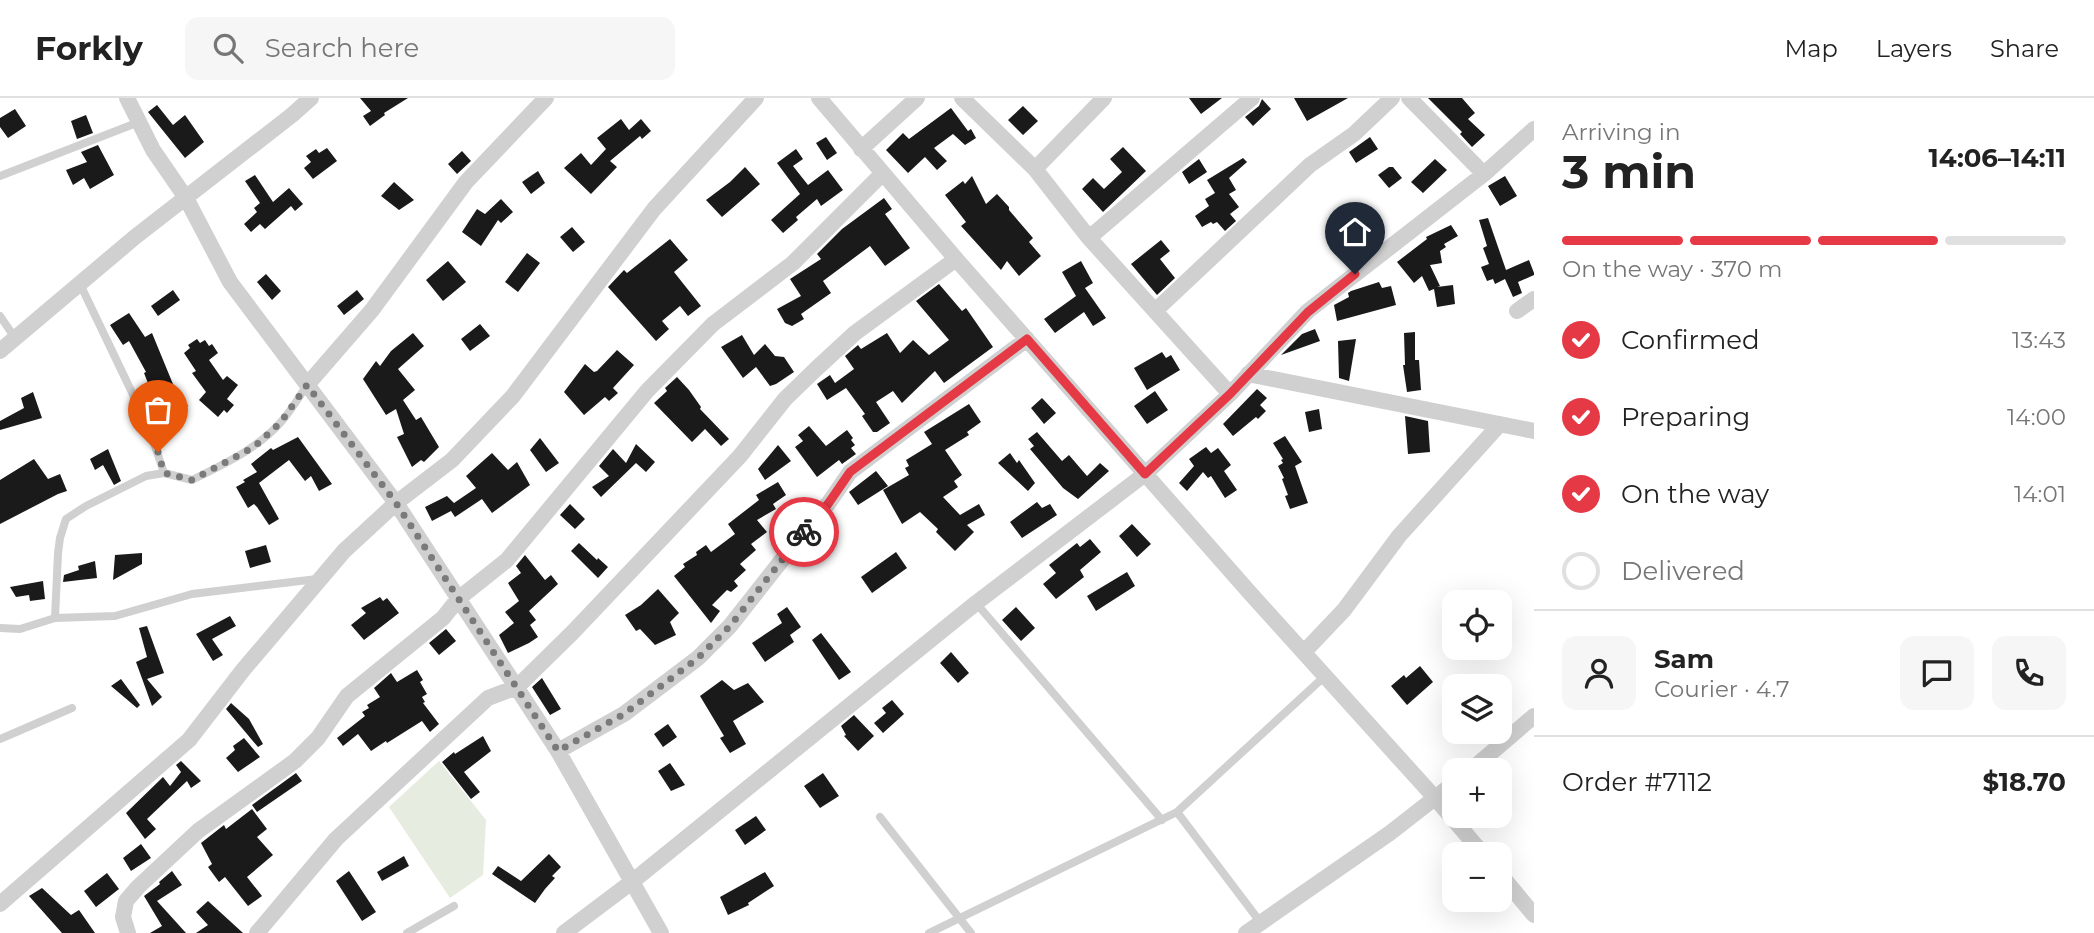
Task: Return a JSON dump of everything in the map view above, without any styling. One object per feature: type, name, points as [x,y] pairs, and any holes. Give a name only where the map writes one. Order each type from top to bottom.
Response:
[{"type":"street","points":[[127,98],[153,150],[186,198],[230,282],[396,503],[558,751],[661,933]]},
{"type":"street","points":[[0,351],[135,237],[311,98]]},
{"type":"street","points":[[307,385],[372,310],[466,182],[546,98]]},
{"type":"street","points":[[0,904],[190,740],[243,670],[344,551],[396,503],[452,460],[513,396],[654,209],[756,98]]},
{"type":"street","points":[[819,98],[956,259],[1473,842]]},
{"type":"street","points":[[861,149],[917,98]]},
{"type":"street","points":[[962,98],[1035,169],[1089,238],[1230,394]]},
{"type":"street","points":[[1035,169],[1104,98]]},
{"type":"street","points":[[1089,238],[1252,98]]},
{"type":"street","points":[[1155,310],[1310,165],[1354,134],[1392,98]]},
{"type":"street","points":[[1407,99],[1484,174]]},
{"type":"street","points":[[564,933],[633,881],[976,603],[1145,474],[1230,394],[1308,312],[1484,174],[1534,129]]},
{"type":"street","points":[[128,933],[123,917],[126,901],[138,887],[198,831],[295,761],[318,738],[347,696],[443,618],[458,599],[507,560],[639,400],[713,324],[793,263],[882,174]]},
{"type":"street","points":[[257,933],[336,839],[488,698],[517,687],[573,632],[740,456],[785,399],[855,333],[956,259]]},
{"type":"street","points":[[1517,311],[1534,299]]},
{"type":"street","points":[[558,751],[624,714],[698,658],[730,626],[828,504],[850,472],[1027,339]]},
{"type":"street","points":[[1248,374],[1534,431]]},
{"type":"street","points":[[1304,652],[1344,610],[1399,536],[1500,424]]},
{"type":"street","points":[[1485,758],[1534,716]]},
{"type":"street","points":[[1246,933],[1390,834],[1442,794]]},
{"type":"street","points":[[1512,888],[1534,915]]},
{"type":"lane","points":[[0,176],[138,122]]},
{"type":"lane","points":[[80,284],[149,428],[164,473]]},
{"type":"lane","points":[[0,316],[15,338]]},
{"type":"lane","points":[[55,618],[58,553],[66,520],[86,506],[146,476],[164,473],[192,480],[254,447],[281,422],[307,385]]},
{"type":"lane","points":[[0,628],[20,629],[55,618],[115,616],[192,594],[321,579]]},
{"type":"lane","points":[[976,603],[1162,820]]},
{"type":"lane","points":[[929,933],[1177,812],[1325,676]]},
{"type":"lane","points":[[0,739],[72,708]]},
{"type":"lane","points":[[1177,812],[1261,923]]},
{"type":"lane","points":[[880,817],[971,933]]},
{"type":"lane","points":[[407,933],[454,906]]},
{"type":"shaded area","points":[[439,761],[486,820],[483,875],[450,898],[389,807]]},
{"type":"building","points":[[360,98],[408,98],[384,113],[385,115],[370,126],[363,116],[371,111]]},
{"type":"building","points":[[1189,98],[1222,98],[1201,114]]},
{"type":"building","points":[[1294,98],[1348,98],[1307,121]]},
{"type":"building","points":[[1428,98],[1462,98],[1475,113],[1468,119],[1485,135],[1472,147],[1460,134],[1462,132]]},
{"type":"building","points":[[1262,99],[1271,109],[1253,126],[1245,117],[1259,106]]},
{"type":"building","points":[[157,105],[173,125],[185,115],[204,142],[185,158],[148,112]]},
{"type":"building","points":[[1023,106],[1038,121],[1023,135],[1008,120]]},
{"type":"building","points":[[951,108],[976,138],[965,145],[953,134],[934,148],[947,161],[937,170],[925,157],[908,173],[886,150],[903,133],[909,139]]},
{"type":"building","points":[[15,109],[26,126],[8,138],[0,127],[0,118]]},
{"type":"building","points":[[86,115],[93,133],[77,139],[71,121]]},
{"type":"building","points":[[621,119],[629,130],[641,119],[651,131],[642,139],[640,136],[610,161],[617,167],[591,194],[564,168],[581,153],[591,165],[606,149],[597,138]]},
{"type":"building","points":[[826,137],[837,153],[827,160],[816,143]]},
{"type":"building","points":[[1370,137],[1378,149],[1356,163],[1349,152]]},
{"type":"building","points":[[98,145],[114,175],[90,189],[84,178],[73,185],[66,170],[87,162],[81,152]]},
{"type":"building","points":[[1123,147],[1146,171],[1103,212],[1082,189],[1093,178],[1104,189],[1122,172],[1110,159]]},
{"type":"building","points":[[327,148],[337,161],[313,179],[304,168],[311,162],[306,156],[316,149],[319,153]]},
{"type":"building","points":[[796,149],[803,159],[793,166],[808,185],[828,170],[843,190],[821,206],[817,199],[796,217],[798,220],[783,233],[771,220],[800,194],[777,163]]},
{"type":"building","points":[[462,151],[471,161],[457,174],[448,164]]},
{"type":"building","points":[[1243,158],[1247,162],[1229,178],[1236,190],[1229,194],[1239,207],[1230,214],[1236,221],[1225,231],[1217,222],[1202,227],[1195,216],[1209,206],[1205,199],[1215,193],[1207,180]]},
{"type":"building","points":[[1199,159],[1207,172],[1189,184],[1182,172]]},
{"type":"building","points":[[1435,159],[1447,170],[1423,193],[1411,182]]},
{"type":"building","points":[[745,167],[760,184],[722,217],[706,200]]},
{"type":"building","points":[[1393,167],[1402,178],[1389,188],[1378,175]]},
{"type":"building","points":[[538,171],[545,183],[531,194],[522,182]]},
{"type":"building","points":[[255,175],[273,202],[289,188],[303,204],[295,211],[291,206],[265,229],[260,224],[251,232],[244,224],[257,212],[254,208],[260,203],[245,181]]},
{"type":"building","points":[[972,176],[986,204],[997,194],[1033,238],[1029,242],[1041,256],[1019,276],[1007,261],[1001,270],[961,226],[966,222],[945,195],[963,181],[965,184]]},
{"type":"building","points":[[1505,176],[1517,196],[1500,206],[1488,186]]},
{"type":"building","points":[[394,182],[414,200],[399,210],[381,196]]},
{"type":"building","points":[[884,198],[892,209],[885,214],[910,248],[885,266],[870,246],[823,281],[831,293],[801,314],[804,319],[792,326],[785,323],[777,309],[801,296],[790,279],[821,259],[817,254],[842,229]]},
{"type":"building","points":[[501,199],[513,212],[501,223],[498,220],[481,246],[462,232],[477,209],[485,214]]},
{"type":"building","points":[[1488,218],[1506,270],[1529,260],[1534,273],[1518,282],[1522,293],[1513,297],[1505,279],[1495,284],[1493,279],[1487,281],[1481,267],[1489,264],[1483,248],[1487,246],[1479,220]]},
{"type":"building","points":[[1451,225],[1458,236],[1444,244],[1446,247],[1440,251],[1442,263],[1430,265],[1440,286],[1437,287],[1453,285],[1455,304],[1437,307],[1434,289],[1429,291],[1422,276],[1414,283],[1397,262],[1427,239],[1426,237]]},
{"type":"building","points":[[572,227],[585,242],[573,252],[560,237]]},
{"type":"building","points":[[670,239],[688,260],[674,272],[701,306],[688,316],[680,306],[662,321],[669,329],[656,341],[608,287],[624,270],[627,273]]},
{"type":"building","points":[[1161,240],[1170,251],[1160,259],[1175,278],[1157,295],[1131,264]]},
{"type":"building","points":[[527,253],[540,263],[518,292],[505,282]]},
{"type":"building","points":[[448,261],[466,282],[443,301],[426,280]]},
{"type":"building","points":[[1081,261],[1093,283],[1085,288],[1106,318],[1093,326],[1084,312],[1055,333],[1044,319],[1076,296],[1062,272]]},
{"type":"building","points":[[266,274],[281,291],[272,300],[257,282]]},
{"type":"building","points":[[1379,282],[1382,288],[1391,286],[1396,305],[1337,321],[1334,305],[1349,297],[1348,293],[1351,291]]},
{"type":"building","points":[[939,284],[962,311],[966,308],[993,347],[944,383],[935,371],[902,403],[893,391],[876,402],[890,423],[873,432],[862,416],[865,414],[846,388],[827,400],[817,384],[830,375],[835,383],[854,369],[845,356],[858,345],[861,349],[887,333],[900,353],[913,340],[929,355],[949,340],[916,301]]},
{"type":"building","points":[[173,290],[180,300],[158,316],[151,306]]},
{"type":"building","points":[[357,290],[364,299],[344,315],[337,306]]},
{"type":"building","points":[[129,313],[145,337],[152,333],[175,389],[188,406],[174,416],[166,404],[158,409],[144,373],[146,372],[129,341],[123,345],[110,325]]},
{"type":"building","points":[[480,324],[490,336],[470,351],[461,339]]},
{"type":"building","points":[[1315,329],[1320,341],[1281,355],[1302,334]]},
{"type":"building","points":[[1415,332],[1415,360],[1419,360],[1421,390],[1407,392],[1403,365],[1404,333]]},
{"type":"building","points":[[413,333],[424,346],[398,369],[415,390],[403,400],[416,420],[421,417],[439,447],[424,462],[421,460],[412,467],[397,437],[404,434],[396,409],[386,415],[363,379],[376,361],[380,366],[391,351]]},
{"type":"building","points":[[742,335],[754,355],[765,344],[775,356],[784,357],[794,372],[770,386],[756,367],[743,378],[721,347]]},
{"type":"building","points":[[197,339],[200,343],[205,340],[209,346],[212,344],[218,353],[209,360],[223,380],[227,376],[238,385],[227,399],[234,405],[227,413],[224,410],[218,417],[199,400],[206,392],[192,373],[196,371],[184,353],[190,348],[188,345]]},
{"type":"building","points":[[1356,339],[1349,381],[1339,378],[1338,341]]},
{"type":"building","points":[[617,350],[634,365],[613,388],[618,393],[609,401],[605,397],[584,415],[564,392],[585,364],[594,372],[597,371]]},
{"type":"building","points":[[1162,352],[1166,358],[1171,355],[1180,370],[1147,390],[1134,368]]},
{"type":"building","points":[[677,377],[689,390],[700,409],[729,439],[721,446],[705,429],[692,442],[654,403]]},
{"type":"building","points":[[1257,389],[1267,398],[1260,405],[1266,411],[1233,436],[1223,424]]},
{"type":"building","points":[[1155,391],[1168,410],[1147,424],[1134,406]]},
{"type":"building","points":[[33,392],[42,418],[0,430],[0,421],[24,408],[21,398]]},
{"type":"building","points":[[1042,398],[1056,413],[1044,424],[1031,408]]},
{"type":"building","points":[[969,404],[981,422],[967,432],[969,435],[945,450],[962,475],[954,481],[958,487],[943,497],[960,515],[979,504],[985,515],[967,525],[974,532],[955,551],[920,512],[902,524],[883,490],[909,475],[905,468],[909,466],[906,460],[932,444],[924,432]]},
{"type":"building","points":[[1319,409],[1322,429],[1309,432],[1305,412]]},
{"type":"building","points":[[1405,416],[1428,421],[1430,452],[1408,454]]},
{"type":"building","points":[[809,426],[826,446],[847,430],[853,438],[851,440],[855,445],[851,448],[856,454],[842,464],[839,460],[817,477],[795,447],[803,441],[798,435]]},
{"type":"building","points":[[1037,432],[1062,461],[1069,455],[1087,476],[1100,463],[1109,471],[1078,499],[1063,488],[1030,449],[1034,446],[1028,439]]},
{"type":"building","points":[[1285,436],[1302,462],[1295,466],[1308,503],[1290,509],[1285,496],[1288,495],[1282,479],[1284,478],[1278,466],[1283,463],[1283,459],[1273,443]]},
{"type":"building","points":[[298,437],[332,484],[319,491],[311,476],[305,481],[289,460],[259,483],[279,519],[269,525],[254,504],[248,508],[236,487],[257,472],[251,464],[271,448],[273,450]]},
{"type":"building","points":[[540,438],[559,463],[546,472],[530,450]]},
{"type":"building","points":[[636,444],[655,462],[646,472],[636,463],[601,497],[592,487],[609,476],[599,466],[613,449],[626,463]]},
{"type":"building","points":[[778,445],[791,461],[765,480],[758,469]]},
{"type":"building","points":[[1206,447],[1211,453],[1218,448],[1231,465],[1224,471],[1237,490],[1225,498],[1211,476],[1208,478],[1203,472],[1187,491],[1179,483],[1194,466],[1189,459]]},
{"type":"building","points":[[108,449],[121,481],[114,485],[103,465],[95,470],[90,459]]},
{"type":"building","points":[[492,453],[508,470],[517,462],[530,485],[492,513],[482,499],[455,517],[451,511],[432,521],[425,507],[447,496],[454,503],[476,488],[466,476]]},
{"type":"building","points":[[1010,453],[1017,463],[1019,460],[1035,483],[1028,491],[998,463]]},
{"type":"building","points":[[34,459],[48,479],[60,474],[67,491],[0,524],[0,480]]},
{"type":"building","points":[[876,471],[888,486],[858,505],[849,492]]},
{"type":"building","points":[[778,482],[786,495],[773,504],[776,509],[757,520],[767,532],[751,544],[756,550],[740,564],[746,570],[734,581],[738,586],[731,592],[727,590],[712,605],[720,611],[711,623],[674,576],[685,567],[683,564],[706,545],[711,552],[735,534],[728,524],[759,500],[756,495]]},
{"type":"building","points":[[1037,502],[1042,508],[1050,504],[1057,515],[1022,538],[1010,522]]},
{"type":"building","points":[[570,504],[585,519],[575,529],[560,515]]},
{"type":"building","points":[[1132,524],[1151,544],[1137,557],[1119,536]]},
{"type":"building","points":[[1090,539],[1101,552],[1080,570],[1084,577],[1056,599],[1043,584],[1056,573],[1049,565],[1077,543],[1080,547]]},
{"type":"building","points":[[579,543],[608,567],[598,578],[571,551]]},
{"type":"building","points":[[266,545],[271,562],[250,568],[245,551]]},
{"type":"building","points":[[896,552],[907,568],[872,593],[861,577]]},
{"type":"building","points":[[142,553],[142,564],[113,580],[115,555]]},
{"type":"building","points":[[525,555],[545,580],[551,575],[558,584],[529,611],[536,620],[530,625],[538,637],[508,653],[499,635],[514,623],[505,612],[519,601],[508,583],[521,573],[516,566]]},
{"type":"building","points":[[95,561],[97,578],[63,582],[64,575],[79,570],[78,566]]},
{"type":"building","points":[[1127,572],[1135,586],[1096,611],[1087,596]]},
{"type":"building","points":[[43,581],[45,599],[30,601],[29,595],[16,597],[10,587]]},
{"type":"building","points":[[658,589],[679,613],[670,622],[676,635],[655,645],[640,629],[636,631],[625,615]]},
{"type":"building","points":[[380,597],[383,601],[387,598],[399,613],[364,640],[351,625],[366,613],[361,608]]},
{"type":"building","points":[[787,607],[801,627],[790,635],[794,642],[765,662],[752,643],[782,623],[777,614]]},
{"type":"building","points":[[1016,607],[1035,628],[1021,641],[1002,620]]},
{"type":"building","points":[[230,616],[236,626],[212,639],[223,655],[213,661],[196,634]]},
{"type":"building","points":[[147,626],[164,673],[147,679],[162,697],[152,706],[136,662],[147,657],[139,628]]},
{"type":"building","points":[[446,629],[456,641],[439,655],[429,643]]},
{"type":"building","points":[[821,633],[851,672],[839,680],[812,640]]},
{"type":"building","points":[[951,652],[969,673],[958,683],[940,663]]},
{"type":"building","points":[[1420,666],[1433,682],[1407,705],[1391,686]]},
{"type":"building","points":[[417,670],[427,694],[422,697],[425,702],[423,703],[439,724],[430,732],[422,721],[371,751],[358,734],[343,746],[337,738],[365,716],[362,712],[369,708],[367,705],[380,697],[374,688],[391,673],[397,682]]},
{"type":"building","points":[[542,678],[561,709],[550,715],[532,687]]},
{"type":"building","points":[[121,679],[140,705],[137,708],[111,686]]},
{"type":"building","points":[[722,680],[734,690],[748,683],[764,702],[733,721],[746,744],[730,753],[720,738],[724,736],[700,696]]},
{"type":"building","points":[[892,700],[904,714],[883,733],[874,723],[886,713],[882,708]]},
{"type":"building","points":[[231,703],[249,719],[263,744],[258,747],[226,709]]},
{"type":"building","points":[[854,715],[874,736],[858,751],[844,736],[846,735],[841,726]]},
{"type":"building","points":[[668,724],[677,737],[663,747],[654,734]]},
{"type":"building","points":[[483,736],[491,751],[464,772],[480,792],[471,799],[442,762]]},
{"type":"building","points":[[244,738],[260,757],[238,772],[226,758],[235,750],[233,746]]},
{"type":"building","points":[[181,761],[201,781],[191,788],[187,781],[147,819],[156,829],[145,839],[126,813],[163,777],[170,786],[181,772],[176,765]]},
{"type":"building","points":[[670,763],[685,785],[671,791],[658,771]]},
{"type":"building","points":[[296,773],[302,781],[257,812],[252,805]]},
{"type":"building","points":[[823,773],[839,796],[820,808],[804,786]]},
{"type":"building","points":[[252,809],[267,829],[257,837],[273,855],[247,877],[262,896],[248,906],[225,877],[219,882],[208,867],[212,864],[201,843],[224,825],[226,829]]},
{"type":"building","points":[[756,816],[766,830],[745,845],[735,830]]},
{"type":"building","points":[[141,844],[151,858],[131,871],[123,858]]},
{"type":"building","points":[[549,854],[561,867],[535,903],[492,874],[498,866],[521,881]]},
{"type":"building","points":[[404,856],[409,866],[382,881],[377,872]]},
{"type":"building","points":[[172,871],[182,885],[157,901],[186,933],[150,933],[162,926],[144,896]]},
{"type":"building","points":[[349,871],[376,912],[362,921],[336,881]]},
{"type":"building","points":[[765,872],[774,886],[748,903],[749,905],[728,915],[720,897]]},
{"type":"building","points":[[107,873],[119,889],[96,907],[84,891]]},
{"type":"building","points":[[42,888],[71,915],[79,910],[95,933],[62,933],[29,896]]},
{"type":"building","points":[[208,901],[243,933],[196,933],[208,925],[196,912]]},
{"type":"way so far","points":[[158,452],[164,473],[192,480],[254,447],[281,422],[307,385],[396,503],[558,751],[624,714],[698,658],[730,626],[804,532]]},
{"type":"route","points":[[804,532],[850,472],[1027,339],[1145,474],[1230,394],[1308,312],[1355,274]]}]
